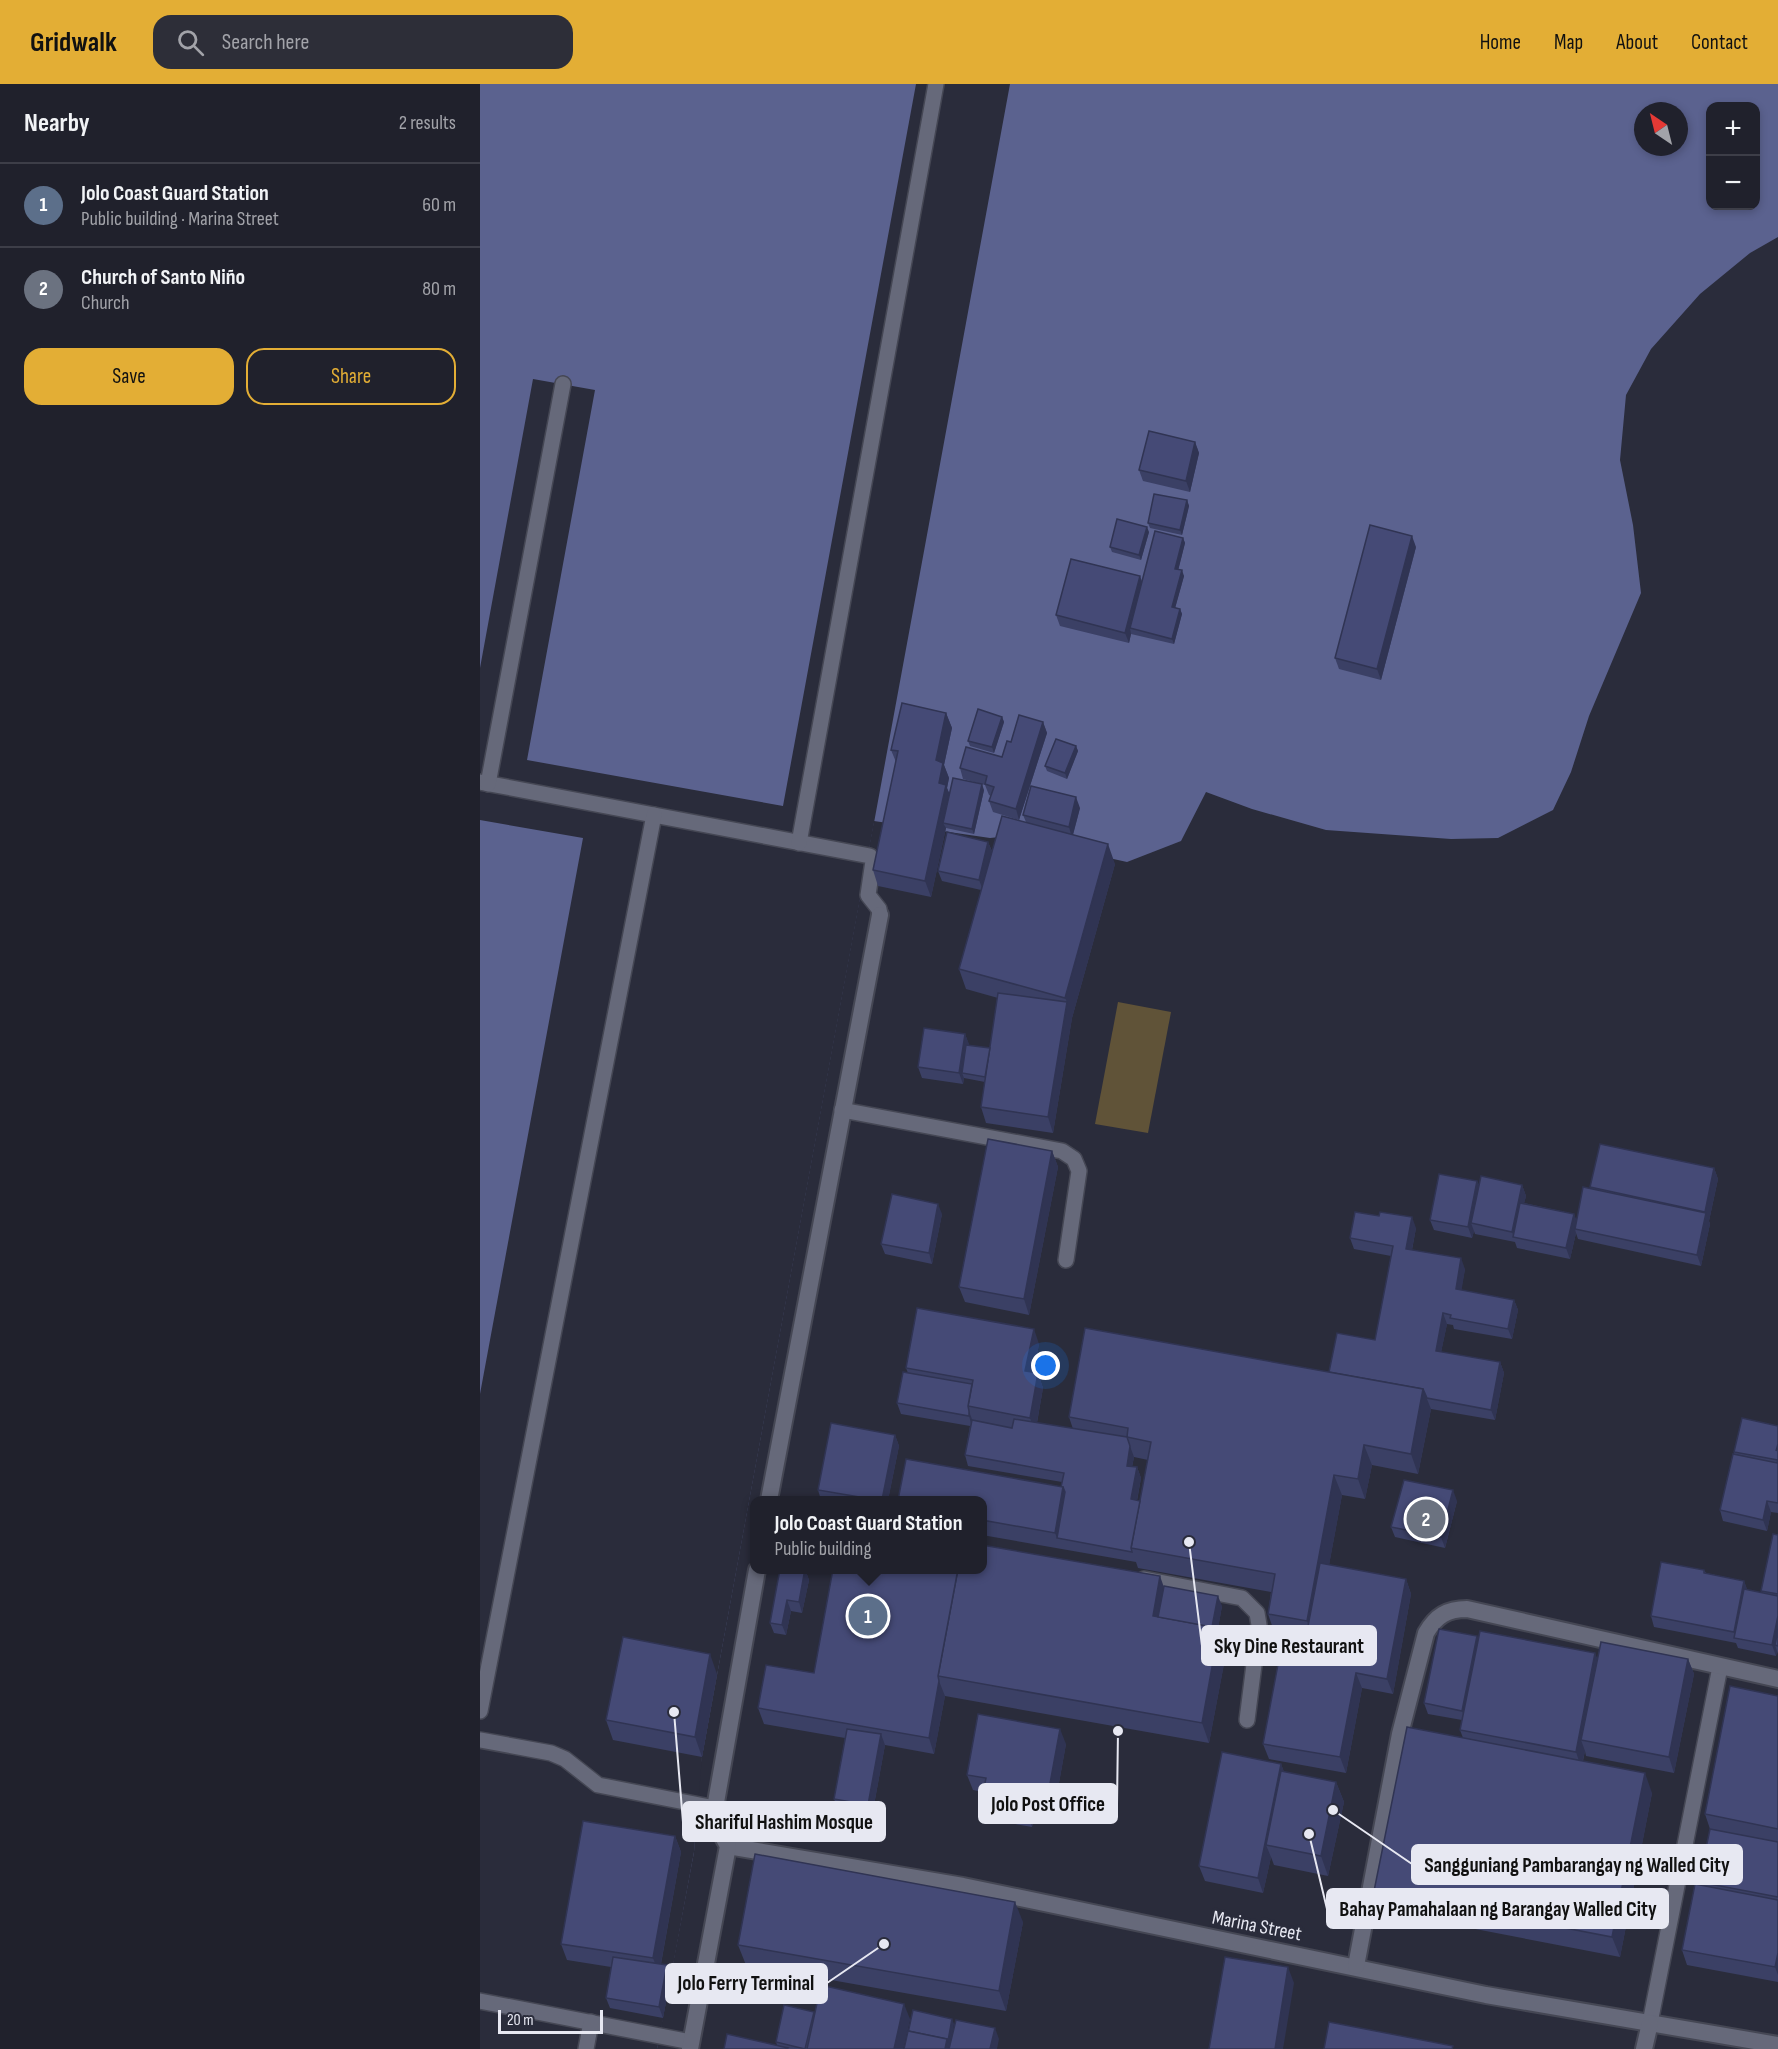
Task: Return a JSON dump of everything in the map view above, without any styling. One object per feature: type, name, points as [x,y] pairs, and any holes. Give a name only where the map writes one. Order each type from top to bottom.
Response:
[{"type":"street","points":[[770,1496],[880,915]]},
{"type":"street","points":[[691,2046],[728,1846],[717,1826],[715,1808],[756,1574]]},
{"type":"street","points":[[1356,1966],[1400,1734],[1426,1632],[1434,1620],[1453,1609],[1467,1609],[1778,1679]]},
{"type":"street","name":"Marina Street","points":[[728,1846],[963,1886],[1356,1966],[1486,1995],[1778,2045]]},
{"type":"street","points":[[1644,2049],[1650,2023]]},
{"type":"lane","points":[[800,843],[936,84]]},
{"type":"lane","points":[[563,384],[484,783],[870,856],[873,861],[868,895],[879,909],[880,915]]},
{"type":"lane","points":[[480,1711],[654,815]]},
{"type":"lane","points":[[842,1110],[1062,1151],[1074,1159],[1079,1170],[1066,1260]]},
{"type":"lane","points":[[1129,1576],[1242,1598],[1257,1613],[1259,1625],[1247,1720]]},
{"type":"lane","points":[[1650,2023],[1720,1667]]},
{"type":"lane","points":[[480,1740],[551,1753],[565,1760],[598,1785],[715,1808]]},
{"type":"lane","points":[[480,2001],[591,2022],[691,2046]]},
{"type":"lane","points":[[586,2049],[591,2022]]},
{"type":"shaded area","points":[[1118,1002],[1171,1012],[1148,1133],[1095,1124]]},
{"type":"water","points":[[480,84],[1778,84],[1778,237],[1750,253],[1700,294],[1651,349],[1626,395],[1620,460],[1633,525],[1641,593],[1589,716],[1571,772],[1553,810],[1498,838],[1451,839],[1326,830],[1252,809],[1206,792],[1181,841],[1127,862],[1009,836],[990,838],[874,821],[699,1773],[694,1852],[657,2049],[480,2049]]},
{"type":"pier","points":[[916,84],[1010,84],[702,1757],[694,1852],[657,2049],[480,2049],[480,1394],[583,838],[480,820],[480,668],[533,379],[595,390],[527,760],[783,806]]},
{"type":"building","points":[[1149,431],[1195,442],[1186,481],[1139,470]]},
{"type":"building","points":[[1154,494],[1187,500],[1180,530],[1148,523]]},
{"type":"building","points":[[1117,519],[1147,527],[1139,555],[1110,547]]},
{"type":"building","points":[[1370,525],[1412,536],[1377,669],[1335,658]]},
{"type":"building","points":[[1155,531],[1183,538],[1175,569],[1182,570],[1172,607],[1180,609],[1172,639],[1130,628]]},
{"type":"building","points":[[1071,559],[1140,576],[1125,633],[1056,615]]},
{"type":"building","points":[[902,703],[946,713],[936,760],[943,763],[939,783],[946,785],[925,881],[873,870],[898,751],[891,750]]},
{"type":"building","points":[[978,709],[1002,717],[992,747],[968,741]]},
{"type":"building","points":[[1019,715],[1043,722],[1016,809],[989,801],[994,787],[985,784],[987,776],[960,768],[966,747],[1002,757],[1007,741],[1011,742]]},
{"type":"building","points":[[1056,739],[1076,746],[1065,773],[1045,766]]},
{"type":"building","points":[[953,778],[982,784],[972,829],[943,823]]},
{"type":"building","points":[[1031,786],[1076,797],[1069,827],[1023,815]]},
{"type":"building","points":[[1002,816],[1108,844],[1065,998],[959,969]]},
{"type":"building","points":[[947,832],[988,842],[979,880],[938,871]]},
{"type":"building","points":[[998,993],[1067,1002],[1048,1117],[981,1107]]},
{"type":"building","points":[[924,1028],[965,1034],[959,1073],[918,1067]]},
{"type":"building","points":[[966,1045],[990,1048],[985,1077],[962,1073]]},
{"type":"building","points":[[988,1139],[1052,1151],[1024,1299],[959,1287]]},
{"type":"building","points":[[1600,1144],[1714,1168],[1705,1212],[1590,1187]]},
{"type":"building","points":[[1439,1174],[1477,1181],[1468,1227],[1430,1220]]},
{"type":"building","points":[[1481,1176],[1522,1185],[1512,1232],[1471,1223]]},
{"type":"building","points":[[1583,1187],[1706,1213],[1697,1255],[1575,1229]]},
{"type":"building","points":[[892,1194],[938,1204],[929,1253],[881,1244]]},
{"type":"building","points":[[1520,1203],[1574,1214],[1566,1248],[1513,1237]]},
{"type":"building","points":[[1355,1212],[1379,1216],[1380,1212],[1412,1217],[1406,1249],[1461,1258],[1456,1289],[1514,1300],[1508,1329],[1450,1318],[1451,1315],[1443,1313],[1436,1351],[1500,1362],[1491,1410],[1427,1398],[1423,1389],[1329,1372],[1337,1333],[1375,1340],[1393,1246],[1350,1238]]},
{"type":"building","points":[[917,1308],[1034,1329],[1025,1371],[1038,1373],[1030,1418],[968,1406],[973,1380],[906,1368]]},
{"type":"building","points":[[1085,1328],[1423,1389],[1411,1454],[1364,1445],[1358,1479],[1334,1475],[1307,1621],[1268,1614],[1275,1574],[1131,1548],[1151,1442],[1127,1437],[1128,1428],[1069,1417]]},
{"type":"building","points":[[903,1372],[972,1384],[968,1406],[969,1416],[897,1403]]},
{"type":"building","points":[[1742,1418],[1778,1426],[1776,1451],[1778,1446],[1778,1460],[1734,1452]]},
{"type":"building","points":[[1014,1419],[1127,1437],[1130,1446],[1127,1466],[1137,1467],[1131,1499],[1140,1501],[1132,1552],[1057,1538],[1065,1492],[1061,1487],[1064,1473],[965,1455],[972,1420],[1012,1428]]},
{"type":"building","points":[[831,1423],[895,1435],[883,1496],[853,1496],[818,1490]]},
{"type":"building","points":[[1733,1454],[1777,1463],[1778,1460],[1778,1503],[1767,1501],[1763,1520],[1720,1510]]},
{"type":"building","points":[[906,1459],[1063,1487],[1055,1533],[987,1521],[987,1496],[899,1496]]},
{"type":"building","points":[[1404,1480],[1453,1490],[1441,1537],[1391,1527]]},
{"type":"building","points":[[1773,1534],[1778,1535],[1778,1594],[1761,1591]]},
{"type":"building","points":[[987,1546],[1160,1576],[1153,1616],[1219,1628],[1202,1723],[938,1676],[957,1574],[987,1574]]},
{"type":"building","points":[[1661,1562],[1744,1581],[1734,1632],[1651,1616]]},
{"type":"building","points":[[1320,1563],[1406,1579],[1387,1679],[1356,1673],[1340,1757],[1263,1744],[1279,1659],[1301,1663]]},
{"type":"building","points":[[779,1574],[804,1574],[799,1602],[787,1600],[782,1625],[770,1623]]},
{"type":"building","points":[[832,1574],[957,1574],[929,1738],[758,1708],[766,1665],[814,1673]]},
{"type":"building","points":[[1164,1586],[1218,1596],[1212,1627],[1158,1617]]},
{"type":"building","points":[[1744,1589],[1778,1596],[1778,1616],[1772,1645],[1734,1638]]},
{"type":"building","points":[[1439,1629],[1477,1636],[1462,1711],[1424,1703]]},
{"type":"building","points":[[1778,1630],[1778,1646],[1775,1645]]},
{"type":"building","points":[[1480,1631],[1595,1653],[1576,1752],[1460,1730]]},
{"type":"building","points":[[623,1637],[710,1654],[695,1737],[606,1720]]},
{"type":"building","points":[[1601,1642],[1688,1659],[1669,1757],[1581,1740]]},
{"type":"building","points":[[1730,1686],[1778,1696],[1778,1829],[1705,1814]]},
{"type":"building","points":[[978,1714],[1060,1729],[1049,1789],[1031,1786],[1027,1811],[981,1803],[986,1778],[967,1775]]},
{"type":"building","points":[[1407,1727],[1645,1773],[1612,1937],[1374,1891]]},
{"type":"building","points":[[847,1729],[881,1734],[868,1805],[834,1799]]},
{"type":"building","points":[[1222,1752],[1281,1764],[1258,1878],[1199,1866]]},
{"type":"building","points":[[1281,1771],[1336,1782],[1321,1856],[1266,1845]]},
{"type":"building","points":[[583,1821],[675,1836],[653,1958],[561,1944]]},
{"type":"building","points":[[1710,1829],[1778,1842],[1778,1897],[1699,1882]]},
{"type":"building","points":[[755,1854],[1015,1902],[999,1991],[738,1945]]},
{"type":"building","points":[[1695,1884],[1778,1900],[1778,1953],[1775,1967],[1682,1950]]},
{"type":"building","points":[[613,1957],[667,1965],[659,2007],[606,1998]]},
{"type":"building","points":[[1225,1957],[1288,1967],[1275,2049],[1209,2049]]},
{"type":"building","points":[[821,1985],[904,2004],[894,2049],[807,2049]]},
{"type":"building","points":[[784,2005],[814,2012],[805,2049],[776,2042]]},
{"type":"building","points":[[913,2010],[952,2019],[948,2041],[908,2031]]},
{"type":"building","points":[[956,2020],[995,2028],[990,2049],[949,2049]]},
{"type":"building","points":[[1329,2022],[1453,2046],[1452,2049],[1324,2049]]},
{"type":"building","points":[[908,2031],[947,2039],[945,2049],[904,2049]]},
{"type":"building","points":[[727,2034],[788,2048],[724,2049]]},
{"type":"place","name":"Church of Santo Niño","points":[[1426,1519]]},
{"type":"place","name":"Sky Dine Restaurant","points":[[1189,1542]]},
{"type":"place","name":"Jolo Coast Guard Station","points":[[868,1616]]},
{"type":"place","name":"Shariful Hashim Mosque","points":[[674,1712]]},
{"type":"place","name":"Jolo Post Office","points":[[1118,1731]]},
{"type":"place","name":"Sangguniang Pambarangay ng Walled City","points":[[1333,1810]]},
{"type":"place","name":"Bahay Pamahalaan ng Barangay Walled City","points":[[1309,1834]]},
{"type":"place","name":"Jolo Ferry Terminal","points":[[884,1944]]}]
